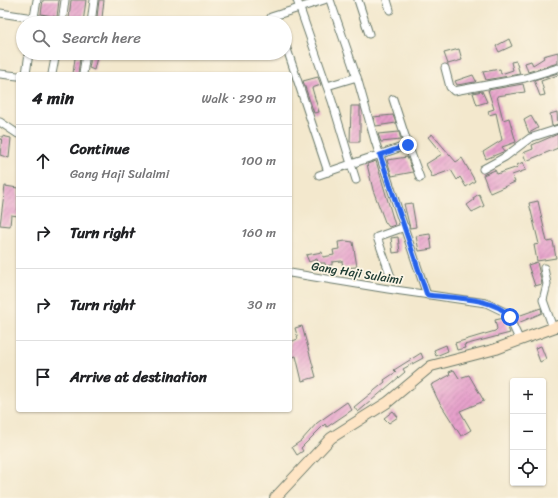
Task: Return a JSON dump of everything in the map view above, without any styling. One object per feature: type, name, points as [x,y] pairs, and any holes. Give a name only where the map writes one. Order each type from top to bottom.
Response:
[{"type":"street","points":[[35,16],[37,0]]},
{"type":"street","points":[[63,16],[65,0]]},
{"type":"street","points":[[92,16],[94,0]]},
{"type":"street","points":[[297,0],[327,86],[356,180]]},
{"type":"street","points":[[274,16],[324,0]]},
{"type":"street","points":[[330,0],[357,77],[380,155],[427,295]]},
{"type":"street","points":[[358,0],[369,34]]},
{"type":"street","points":[[387,0],[390,10]]},
{"type":"street","points":[[0,13],[16,17]]},
{"type":"street","points":[[26,72],[28,60]]},
{"type":"street","points":[[52,72],[55,60]]},
{"type":"street","points":[[83,72],[85,60]]},
{"type":"street","points":[[291,60],[328,172]]},
{"type":"street","points":[[445,68],[450,87],[454,91],[525,78],[558,68]]},
{"type":"street","points":[[0,74],[16,76]]},
{"type":"street","points":[[327,86],[357,77]]},
{"type":"street","points":[[393,99],[420,178]]},
{"type":"street","points":[[0,122],[16,133]]},
{"type":"street","points":[[483,169],[505,157],[530,138],[558,129]]},
{"type":"street","points":[[319,175],[408,145]]},
{"type":"street","points":[[391,277],[377,237],[405,227]]},
{"type":"street","points":[[275,498],[331,438],[388,402],[426,369],[439,363],[490,351],[555,327],[543,300],[547,284],[544,268]]},
{"type":"street","name":"Gang Haji Sulaimi","points":[[292,273],[427,295],[471,300],[499,308],[510,317],[520,341]]},
{"type":"building","points":[[43,0],[59,0],[57,16],[41,14]]},
{"type":"building","points":[[71,0],[86,0],[84,16],[69,16]]},
{"type":"building","points":[[99,0],[104,0],[102,16],[97,16]]},
{"type":"building","points":[[509,39],[512,46],[499,52],[496,46]]},
{"type":"building","points":[[459,49],[462,60],[448,64],[444,53]]},
{"type":"building","points":[[558,52],[558,63],[528,72],[525,63],[531,61],[533,65],[544,58],[543,56]]},
{"type":"building","points":[[75,60],[80,60],[78,72],[73,72]]},
{"type":"building","points":[[91,60],[96,60],[94,70],[89,68]]},
{"type":"building","points":[[516,61],[520,74],[486,80],[483,72],[500,69],[501,74],[513,70],[511,62]]},
{"type":"building","points":[[558,73],[558,75],[541,81],[545,95],[540,96],[534,80]]},
{"type":"building","points":[[473,75],[476,81],[475,82],[457,85],[455,81]]},
{"type":"building","points":[[318,77],[321,85],[312,88],[319,112],[314,113],[303,81]]},
{"type":"building","points":[[523,84],[525,92],[497,96],[503,120],[509,118],[516,142],[502,147],[505,151],[486,159],[483,152],[502,140],[496,113],[489,115],[488,111],[494,109],[488,90]]},
{"type":"building","points":[[482,91],[487,102],[477,105],[473,93]]},
{"type":"building","points":[[351,106],[360,106],[360,142],[350,142]]},
{"type":"building","points":[[557,112],[558,124],[552,126],[550,114]]},
{"type":"building","points":[[393,115],[396,123],[376,126],[373,117]]},
{"type":"building","points":[[531,116],[538,128],[529,133],[524,120]]},
{"type":"building","points":[[399,132],[401,140],[381,142],[378,134]]},
{"type":"building","points":[[432,134],[456,162],[462,158],[475,181],[466,187],[460,177],[457,180],[451,170],[432,177],[426,164],[442,154],[428,137]]},
{"type":"building","points":[[558,134],[558,148],[526,161],[523,153],[533,149],[532,145]]},
{"type":"building","points":[[2,136],[11,138],[9,158],[0,155]]},
{"type":"building","points":[[407,157],[413,172],[392,176],[387,160]]},
{"type":"building","points":[[376,161],[395,225],[389,227],[385,222],[373,190],[367,164]]},
{"type":"building","points":[[523,162],[526,170],[512,175],[515,182],[490,193],[483,175],[495,170],[497,174],[518,167],[517,165]]},
{"type":"building","points":[[5,186],[16,188],[16,216],[11,215],[10,226],[0,225]]},
{"type":"building","points":[[479,194],[484,206],[472,212],[467,205]]},
{"type":"building","points":[[538,201],[547,242],[553,241],[556,258],[537,261],[534,245],[539,244],[529,203]]},
{"type":"building","points":[[412,203],[416,227],[410,228],[404,204]]},
{"type":"building","points":[[430,234],[432,249],[419,251],[416,236]]},
{"type":"building","points":[[398,237],[400,252],[393,253],[391,238]]},
{"type":"building","points":[[338,242],[353,242],[357,267],[343,268],[342,261],[332,262],[332,265],[325,266],[325,263],[318,263],[317,259],[309,262],[306,255],[322,252],[323,257],[334,255],[333,250],[339,249]]},
{"type":"building","points":[[537,262],[542,284],[535,286],[528,265]]},
{"type":"building","points":[[541,308],[542,313],[518,323],[515,317]]},
{"type":"building","points":[[504,318],[510,333],[464,345],[465,348],[457,350],[455,343],[495,331],[497,329],[495,320]]},
{"type":"building","points":[[302,326],[316,377],[302,381],[296,356],[292,357],[292,341],[298,339],[295,328]]},
{"type":"building","points":[[446,345],[448,351],[436,356],[434,350]]},
{"type":"building","points":[[541,346],[546,359],[540,362],[535,348]]},
{"type":"building","points":[[421,353],[423,358],[403,369],[405,372],[358,412],[354,407],[385,382],[384,380],[396,372],[394,370]]},
{"type":"building","points":[[454,370],[459,378],[469,375],[484,401],[460,411],[471,430],[461,436],[438,400],[431,385],[450,375],[449,372]]},
{"type":"building","points":[[347,402],[352,410],[327,427],[325,424],[301,448],[303,451],[297,455],[292,447],[301,441],[317,423]]},
{"type":"building","points":[[393,411],[398,417],[389,423],[384,418]]},
{"type":"route","points":[[408,145],[380,155],[424,280],[427,295],[486,303],[504,311],[510,317]]}]
